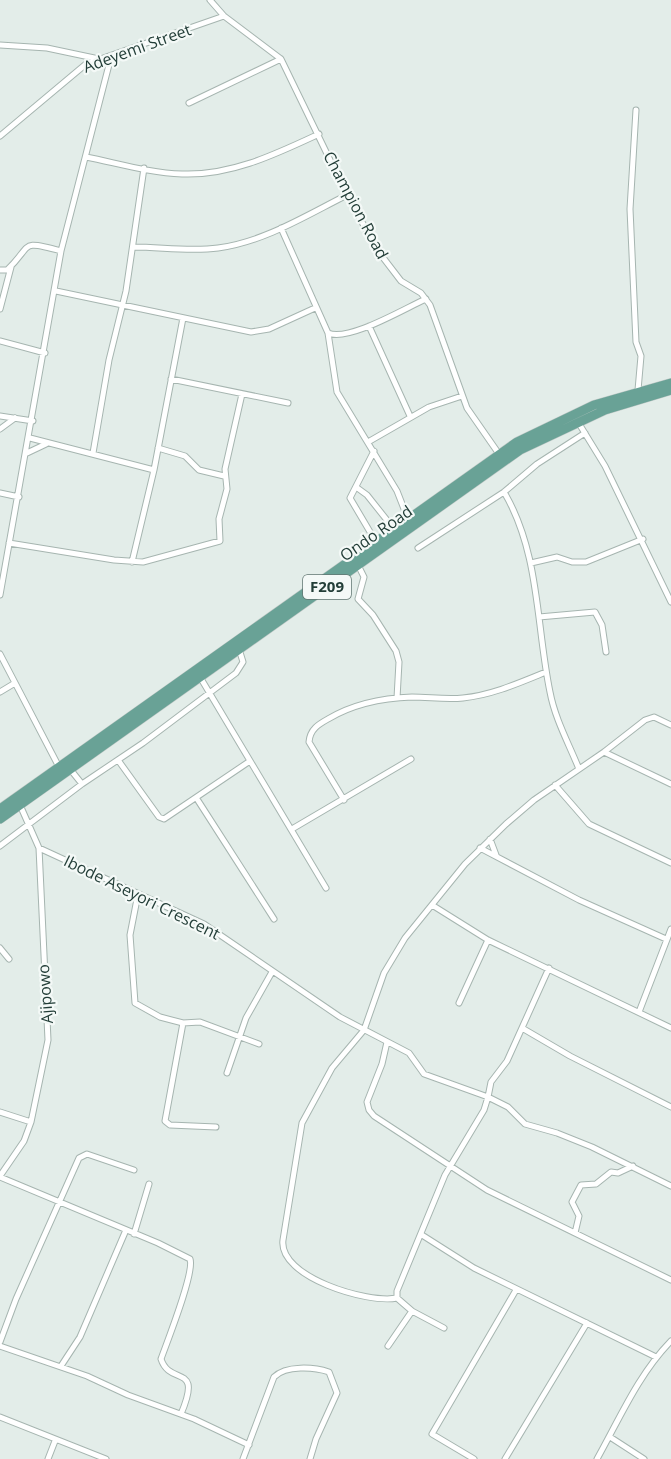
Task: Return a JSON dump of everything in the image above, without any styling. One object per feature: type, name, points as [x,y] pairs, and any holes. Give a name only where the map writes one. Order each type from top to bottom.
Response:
[{"type":"main road","name":"Ondo Road","points":[[0,819],[239,649],[376,542],[500,453],[537,431],[569,416],[638,390],[671,382]]},
{"type":"main road","name":"Ondo Road","points":[[0,809],[299,602],[358,565],[520,450],[578,421],[632,400],[671,390]]},
{"type":"street","name":"Champion Road","points":[[210,0],[224,15],[281,59],[347,195],[387,264],[401,280],[426,299]]},
{"type":"street","name":"Adeyemi Street","points":[[0,136],[80,67],[224,15]]},
{"type":"street","points":[[0,45],[47,48],[101,60]]},
{"type":"street","points":[[0,595],[30,438],[61,252],[111,57]]},
{"type":"street","points":[[189,103],[281,59]]},
{"type":"street","points":[[636,110],[630,209],[636,342],[642,356],[638,390]]},
{"type":"street","points":[[86,157],[183,174],[225,170],[275,154],[319,134]]},
{"type":"street","points":[[93,453],[134,247],[144,168]]},
{"type":"street","points":[[134,247],[218,248],[281,228],[347,195]]},
{"type":"street","points":[[281,228],[328,333],[337,392],[398,491],[408,519]]},
{"type":"street","points":[[0,270],[7,270],[26,246],[44,246],[61,252]]},
{"type":"street","points":[[0,309],[11,266]]},
{"type":"street","points":[[56,291],[259,332],[315,308]]},
{"type":"street","points":[[328,333],[341,335],[369,326],[426,299],[462,396],[474,419],[500,453]]},
{"type":"street","points":[[132,562],[154,470],[183,318]]},
{"type":"street","points":[[369,326],[410,416]]},
{"type":"street","points":[[0,341],[45,353]]},
{"type":"street","points":[[171,379],[288,403]]},
{"type":"street","points":[[9,543],[143,562],[220,541],[219,519],[227,489],[224,476],[242,394]]},
{"type":"street","points":[[368,442],[410,416],[462,396]]},
{"type":"street","points":[[0,416],[33,421]]},
{"type":"street","points":[[0,429],[15,418]]},
{"type":"street","points":[[578,421],[643,539],[671,602]]},
{"type":"street","points":[[418,548],[504,492],[537,465],[585,433]]},
{"type":"street","points":[[30,438],[46,444],[93,453],[154,470]]},
{"type":"street","points":[[27,453],[46,444]]},
{"type":"street","points":[[158,448],[185,456],[199,470],[224,476]]},
{"type":"street","points":[[375,451],[351,502],[376,542]]},
{"type":"street","points":[[357,486],[394,529]]},
{"type":"street","points":[[504,492],[523,533],[531,563],[546,672],[554,710],[579,770]]},
{"type":"street","points":[[0,493],[19,497]]},
{"type":"street","points":[[531,563],[557,557],[572,562],[586,562],[643,539]]},
{"type":"street","points":[[358,565],[364,577],[358,599],[380,624],[392,643],[399,662],[397,698]]},
{"type":"street","points":[[539,617],[595,612],[602,625],[606,652]]},
{"type":"street","points":[[0,846],[81,784],[210,694],[242,666],[243,658],[239,649]]},
{"type":"street","points":[[0,654],[59,767]]},
{"type":"street","points":[[344,800],[312,750],[309,735],[313,729],[341,711],[369,702],[397,698],[471,697],[501,689],[546,672]]},
{"type":"street","points":[[200,677],[326,888]]},
{"type":"street","points":[[0,692],[15,683]]},
{"type":"street","points":[[444,1328],[412,1311],[397,1298],[372,1299],[315,1279],[292,1265],[282,1249],[302,1123],[332,1068],[364,1030],[384,973],[405,938],[480,848],[534,800],[650,718],[671,725]]},
{"type":"street","points":[[604,752],[671,784]]},
{"type":"street","points":[[292,829],[411,759]]},
{"type":"street","points":[[118,760],[161,819],[197,799],[250,762]]},
{"type":"street","points":[[70,769],[81,784]]},
{"type":"street","points":[[555,785],[589,824],[671,863]]},
{"type":"street","points":[[197,799],[274,919]]},
{"type":"street","name":"Ajipowo","points":[[0,1177],[24,1141],[31,1122],[48,1040],[39,848],[20,805]]},
{"type":"street","points":[[490,839],[495,855]]},
{"type":"street","name":"Ibode Aseyori Crescent","points":[[39,848],[213,929],[340,1017],[409,1053],[424,1074],[488,1097],[508,1107],[525,1124],[557,1132],[633,1166],[671,1186]]},
{"type":"street","points":[[480,848],[579,900],[666,939]]},
{"type":"street","points":[[138,894],[130,934],[134,1001],[160,1017],[183,1023],[200,1022],[259,1044]]},
{"type":"street","points":[[432,905],[488,940],[671,1028]]},
{"type":"street","points":[[639,1012],[671,930]]},
{"type":"street","points":[[459,1003],[488,940]]},
{"type":"street","points":[[0,948],[9,959]]},
{"type":"street","points":[[397,1298],[397,1291],[450,1166],[484,1110],[491,1082],[507,1060],[549,968]]},
{"type":"street","points":[[227,1073],[239,1036],[272,972]]},
{"type":"street","points":[[183,1023],[165,1121],[170,1125],[216,1127]]},
{"type":"street","points":[[522,1028],[570,1056],[671,1107]]},
{"type":"street","points":[[387,1041],[382,1064],[368,1102],[369,1110],[487,1190],[671,1280]]},
{"type":"street","points":[[0,1112],[31,1122]]},
{"type":"street","points":[[134,1170],[114,1161],[84,1155],[79,1158],[16,1299],[0,1344],[181,1414],[249,1445]]},
{"type":"street","points":[[575,1233],[579,1216],[572,1202],[581,1185],[596,1184],[611,1172],[618,1173],[633,1166]]},
{"type":"street","points":[[0,1177],[186,1255],[192,1264],[161,1359],[166,1368],[185,1377],[188,1381],[189,1394],[181,1414]]},
{"type":"street","points":[[134,1234],[149,1184]]},
{"type":"street","points":[[61,1366],[80,1337],[126,1230]]},
{"type":"street","points":[[422,1235],[516,1290],[656,1357]]},
{"type":"street","points":[[474,1459],[432,1434],[516,1290]]},
{"type":"street","points":[[388,1346],[412,1311]]},
{"type":"street","points":[[505,1459],[587,1323]]},
{"type":"street","points":[[597,1459],[620,1414],[656,1357],[671,1341]]},
{"type":"street","points":[[243,1459],[276,1374],[296,1369],[329,1372],[333,1377],[337,1393],[316,1439],[310,1459]]},
{"type":"street","points":[[0,1418],[106,1459]]},
{"type":"street","points":[[610,1437],[644,1459]]},
{"type":"street","points":[[48,1459],[55,1441]]}]
